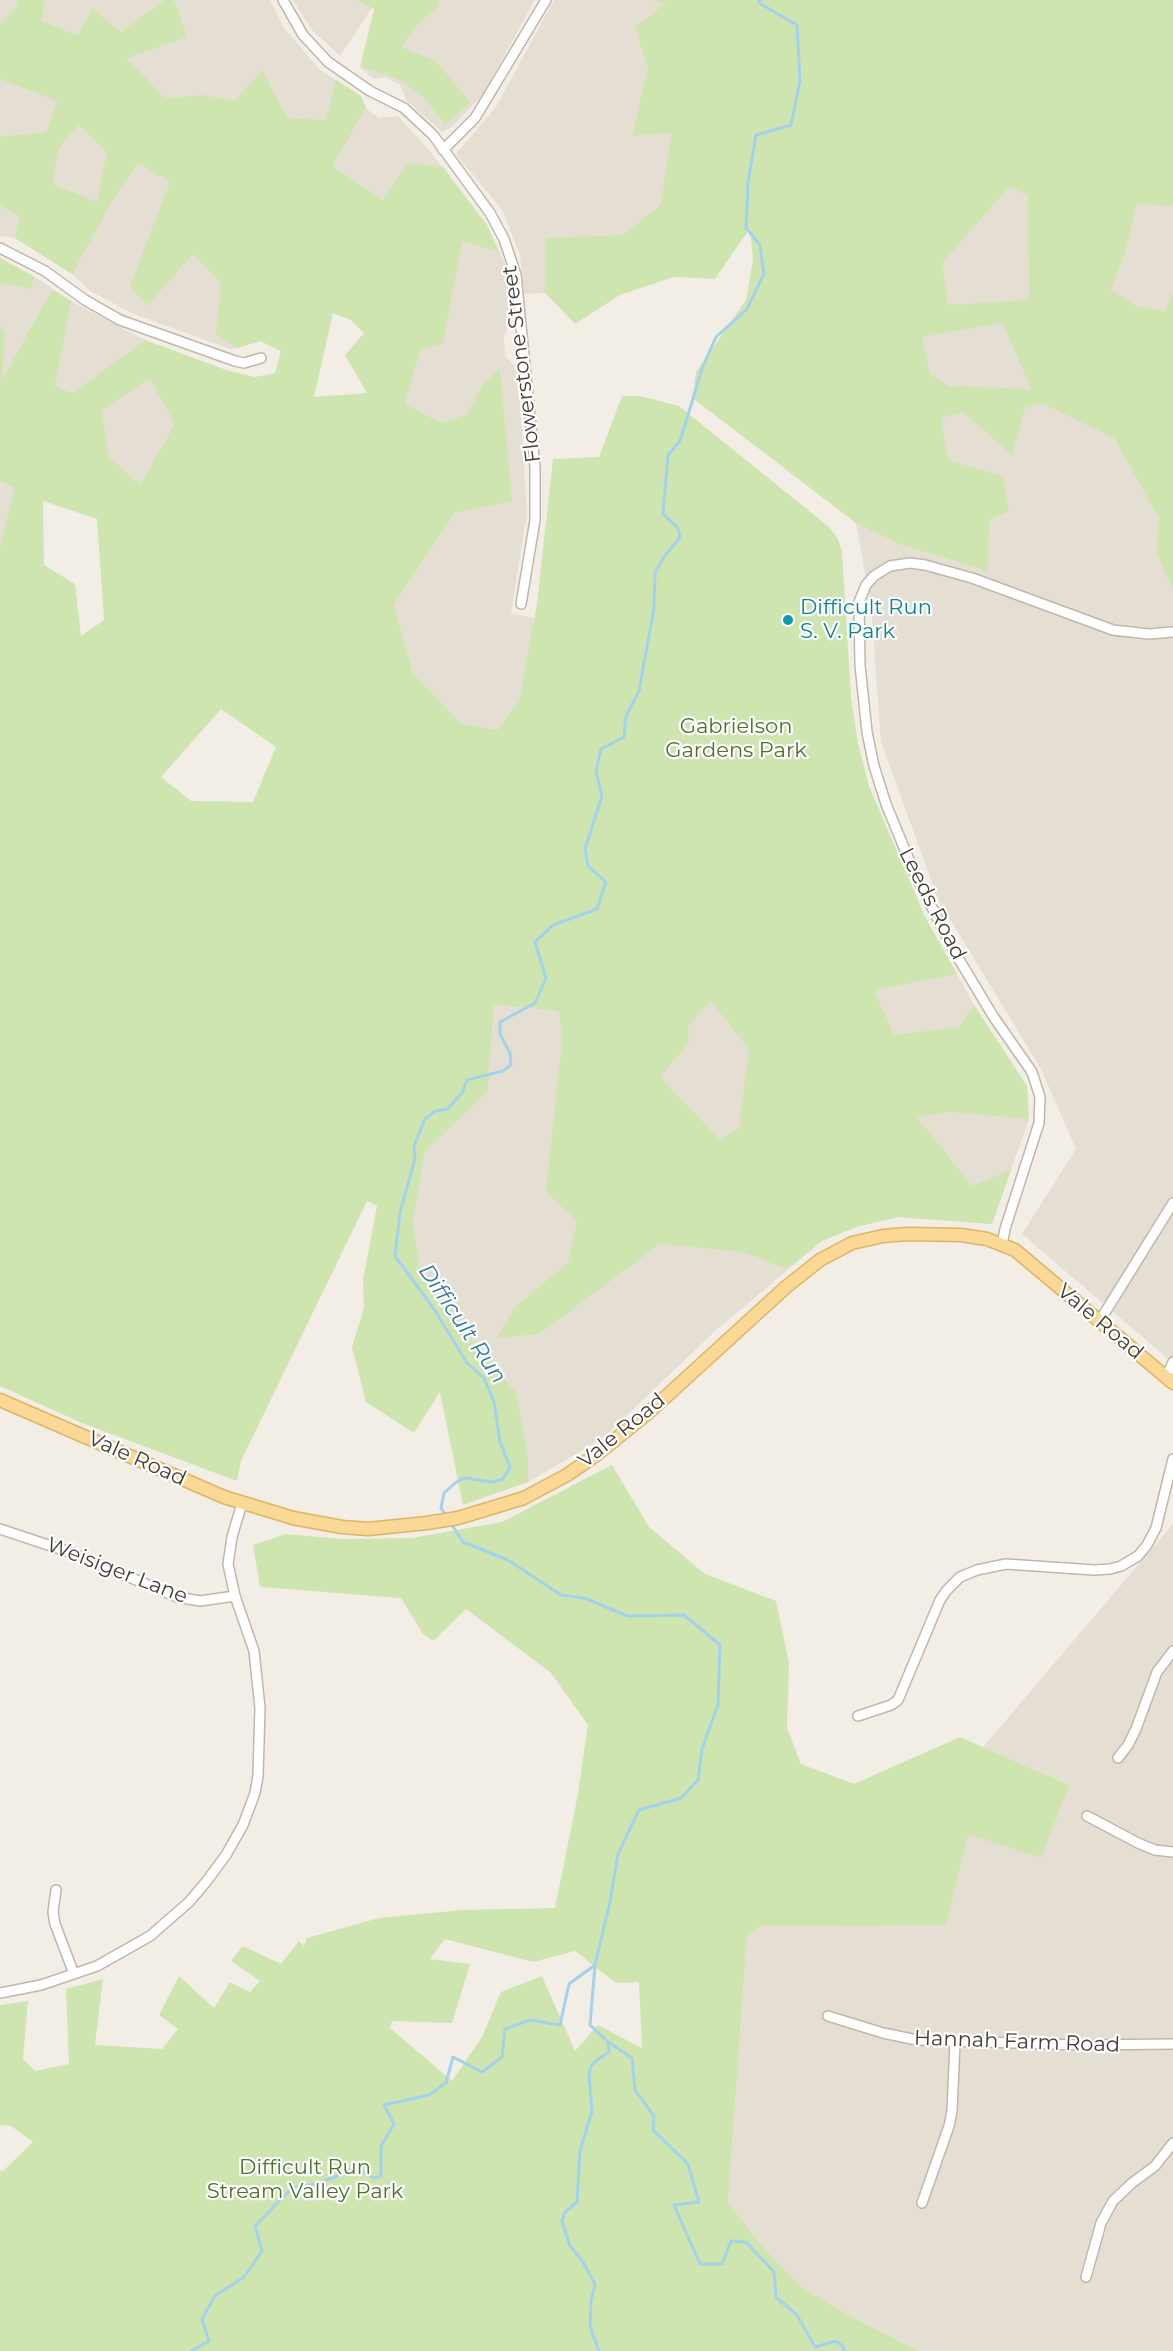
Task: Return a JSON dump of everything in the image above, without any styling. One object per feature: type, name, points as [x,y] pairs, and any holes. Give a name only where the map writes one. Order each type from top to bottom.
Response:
[{"type":"main road","name":"Vale Road","points":[[0,1400],[242,1503],[293,1518],[368,1529],[437,1522],[496,1508],[547,1486],[596,1455],[648,1413],[786,1287],[835,1251],[868,1238],[907,1233],[961,1235],[1002,1244],[1027,1259],[1169,1380]]},
{"type":"street","name":"Flowerstone Street","points":[[283,0],[303,35],[328,63],[343,75],[404,108],[433,135],[490,213],[504,239],[516,275],[535,468],[535,520],[521,604]]},
{"type":"street","points":[[443,150],[475,118],[546,0]]},
{"type":"street","points":[[0,248],[45,271],[85,300],[120,320],[236,361],[244,363],[261,358]]},
{"type":"street","name":"Leeds Road","points":[[1002,1244],[1039,1123],[1040,1097],[1032,1072],[979,994],[930,904],[896,829],[874,766],[861,685],[859,602],[866,585],[874,576],[890,566],[900,563],[926,565],[972,578],[1113,630],[1149,634],[1173,632]]},
{"type":"street","points":[[1099,1322],[1173,1203]]},
{"type":"street","points":[[1169,1380],[1173,1362]]},
{"type":"street","points":[[858,1716],[891,1705],[898,1700],[940,1600],[960,1577],[977,1570],[1006,1564],[1086,1570],[1110,1569],[1121,1566],[1138,1556],[1156,1528],[1173,1459]]},
{"type":"street","points":[[0,1993],[41,1985],[74,1974],[97,1966],[128,1950],[170,1919],[206,1882],[236,1840],[252,1801],[258,1776],[260,1708],[254,1651],[235,1596],[228,1564],[242,1503]]},
{"type":"street","name":"Weisiger Lane","points":[[0,1529],[77,1555],[177,1597],[200,1601],[235,1596]]},
{"type":"street","points":[[1118,1758],[1136,1729],[1157,1672],[1173,1651]]},
{"type":"street","points":[[1087,1816],[1138,1843],[1155,1850],[1173,1852]]},
{"type":"street","points":[[56,1890],[53,1912],[55,1924],[74,1974]]},
{"type":"street","name":"Hannah Farm Road","points":[[828,2016],[903,2038],[955,2042],[1173,2044]]},
{"type":"street","points":[[922,2203],[952,2112],[955,2042]]},
{"type":"street","points":[[1086,2277],[1101,2223],[1113,2201],[1126,2187],[1155,2166],[1173,2143]]},
{"type":"shaded area","points":[[0,0],[270,0],[284,28],[320,70],[361,96],[366,108],[379,118],[398,116],[429,150],[487,225],[506,266],[512,320],[504,336],[505,356],[517,368],[523,444],[527,514],[511,613],[535,618],[519,701],[497,730],[460,723],[413,673],[394,605],[455,513],[505,426],[500,369],[483,385],[468,414],[441,423],[404,405],[403,239],[165,98],[127,58],[0,26]]},
{"type":"shaded area","points":[[293,0],[377,0],[340,56],[312,30]]},
{"type":"shaded area","points":[[404,0],[535,0],[483,94],[452,127],[442,132],[407,101],[400,85],[384,77],[374,79],[360,67]]},
{"type":"shaded area","points":[[554,0],[728,0],[693,228],[545,293],[524,294],[520,255],[502,210],[456,154],[496,107]]},
{"type":"shaded area","points":[[0,67],[285,208],[238,348],[230,349],[134,314],[90,291],[72,274],[15,238],[0,236]]},
{"type":"shaded area","points":[[1173,167],[1173,1363],[1022,1234],[1076,1149],[1041,1069],[938,899],[881,742],[871,605],[856,523],[777,462],[829,203]]},
{"type":"shaded area","points":[[0,258],[35,277],[71,301],[145,340],[226,370],[171,516],[41,471],[0,616]]},
{"type":"shaded area","points":[[906,871],[924,915],[974,1005],[1027,1086],[1029,1119],[992,1224],[898,1217],[856,1227],[822,1241],[714,1332],[602,1439],[528,1482],[528,1455],[516,1393],[481,1352],[419,1264],[413,1220],[425,1152],[488,1091],[494,1005],[559,1011]]},
{"type":"shaded area","points":[[1173,1524],[1173,2351],[919,2351],[852,2317],[800,2286],[760,2244],[728,2202],[747,1935],[761,1926],[1069,1785],[983,1747]]},
{"type":"green space","name":"Gabrielson Gardens Park","points":[[18,0],[45,0],[42,21],[78,36],[92,8],[121,32],[165,0],[174,0],[187,37],[127,58],[165,98],[204,95],[235,101],[262,70],[287,118],[326,120],[336,80],[361,96],[366,108],[332,166],[383,200],[408,163],[443,167],[487,225],[499,252],[462,241],[443,344],[420,350],[405,404],[441,423],[467,414],[483,385],[500,368],[512,501],[455,513],[394,605],[413,673],[460,723],[497,730],[519,701],[537,604],[553,459],[599,457],[622,396],[640,396],[679,406],[829,527],[838,539],[842,551],[851,698],[858,743],[869,786],[924,915],[957,974],[874,990],[894,1035],[959,1027],[974,1005],[1027,1086],[1029,1119],[952,1112],[917,1117],[972,1186],[1011,1170],[992,1224],[898,1217],[856,1227],[822,1241],[787,1269],[743,1252],[660,1244],[539,1334],[496,1338],[515,1307],[568,1263],[577,1221],[546,1192],[562,1041],[559,1011],[494,1005],[488,1091],[425,1152],[413,1220],[419,1264],[481,1352],[516,1392],[528,1455],[528,1482],[463,1505],[440,1392],[414,1433],[366,1402],[352,1347],[364,1308],[363,1280],[377,1206],[367,1201],[241,1461],[237,1481],[82,1423],[0,1386],[0,547],[15,487],[0,481],[0,326],[5,332],[2,380],[52,290],[71,301],[55,386],[73,393],[145,340],[226,370],[255,377],[275,373],[281,351],[260,341],[238,348],[216,335],[221,283],[193,254],[147,306],[130,286],[170,182],[138,163],[114,198],[72,274],[15,238],[20,216],[0,205],[0,137],[46,132],[57,101],[0,79],[0,23],[17,6]],"holes":[[[78,125],[107,152],[97,202],[53,184],[58,149]],[[333,313],[351,320],[364,333],[345,355],[367,393],[314,397]],[[150,379],[175,424],[140,485],[108,456],[102,410]],[[43,501],[97,519],[104,620],[81,636],[75,584],[44,565]],[[221,709],[276,747],[253,802],[191,801],[161,777]],[[711,1001],[749,1049],[739,1127],[721,1141],[660,1077],[689,1043],[688,1026]]]},
{"type":"green space","points":[[357,0],[438,0],[439,5],[418,24],[402,47],[437,62],[470,103],[445,125],[424,97],[397,78],[360,67],[374,9]]},
{"type":"green space","points":[[650,0],[1173,0],[1173,206],[1137,204],[1126,249],[1111,290],[1136,306],[1165,311],[1173,292],[1173,590],[1157,554],[1159,518],[1114,438],[1042,403],[1025,408],[1012,455],[963,412],[941,418],[948,460],[1003,476],[1009,511],[989,520],[988,571],[899,544],[856,523],[691,397],[696,372],[746,300],[753,260],[750,228],[715,279],[674,277],[620,295],[575,324],[545,293],[546,238],[623,235],[661,205],[671,133],[632,136],[648,68],[635,27],[666,3]],"holes":[[[1009,187],[1028,195],[1029,300],[948,305],[942,263]],[[1003,323],[1031,389],[949,386],[930,374],[922,337]]]},
{"type":"green space","points":[[0,258],[35,277],[30,289],[0,283]]},
{"type":"green space","name":"Difficult Run Stream Valley Park","points":[[612,1465],[649,1527],[705,1574],[776,1601],[789,1663],[787,1728],[801,1764],[854,1784],[960,1737],[1069,1785],[1041,1858],[968,1834],[946,1925],[761,1926],[747,1935],[728,2202],[760,2244],[800,2286],[852,2317],[919,2351],[0,2351],[0,2171],[3,2171],[33,2142],[11,2126],[0,2125],[0,2005],[28,2001],[23,2059],[35,2071],[69,2064],[66,1989],[103,1979],[95,2045],[162,2049],[178,2029],[159,2015],[179,1976],[214,2008],[230,1982],[250,1992],[260,1981],[231,1961],[243,1946],[281,1964],[299,1941],[304,1946],[307,1938],[379,1918],[463,1910],[555,1908],[577,1799],[588,1725],[551,1673],[466,1609],[433,1641],[423,1634],[401,1598],[260,1587],[253,1545],[286,1534],[341,1539],[412,1538],[502,1522]],"holes":[[[445,1939],[533,1962],[575,1951],[616,1983],[639,1982],[642,2048],[598,2025],[575,2051],[542,1976],[501,1992],[482,2037],[452,2081],[390,2028],[392,2021],[452,2023],[470,1964],[430,1959]]]},
{"type":"waterway","name":"Difficult Run","points":[[447,1517],[441,1508],[444,1493],[455,1483],[464,1478],[492,1482],[503,1479],[510,1467],[500,1442],[494,1402],[484,1378],[467,1363],[434,1309],[395,1256],[400,1213],[415,1158],[414,1146],[425,1119],[435,1111],[448,1109],[462,1093],[467,1080],[503,1071],[511,1065],[510,1053],[500,1034],[500,1022],[535,1003],[546,978],[535,942],[553,925],[597,909],[606,882],[588,866],[585,849],[602,796],[596,771],[601,749],[624,737],[626,716],[639,691],[654,608],[655,572],[666,554],[680,538],[678,528],[663,514],[668,455],[680,441],[703,366],[716,337],[747,309],[764,274],[760,245],[746,228],[748,183],[756,135],[791,125],[800,81],[797,25],[759,3],[760,0]]},
{"type":"waterway","name":"Difficult Run","points":[[191,2351],[209,2341],[202,2319],[215,2296],[244,2277],[262,2251],[255,2226],[292,2188],[320,2183],[355,2168],[374,2178],[381,2176],[381,2146],[394,2124],[384,2105],[429,2095],[446,2083],[453,2057],[482,2072],[502,2057],[505,2029],[530,2020],[560,2025],[569,1984],[595,1965],[610,1902],[618,1854],[639,1810],[681,1798],[698,1780],[702,1749],[718,1705],[720,1645],[684,1615],[628,1616],[584,1598],[561,1595],[508,1560],[463,1542],[450,1522]]},
{"type":"waterway","points":[[595,1965],[590,2025],[607,2041],[632,2058],[635,2090],[654,2116],[653,2130],[688,2164],[699,2202],[674,2205],[700,2264],[722,2264],[731,2241],[746,2242],[774,2272],[776,2297],[797,2315],[815,2347],[836,2341],[843,2346],[844,2351]]},
{"type":"waterway","points":[[599,2351],[590,2327],[591,2301],[595,2284],[583,2262],[570,2246],[562,2221],[565,2212],[577,2202],[580,2151],[592,2111],[589,2075],[591,2066],[609,2052],[608,2043]]},
{"type":"place","name":"Difficult Run S. V. Park","points":[[788,620]]}]
